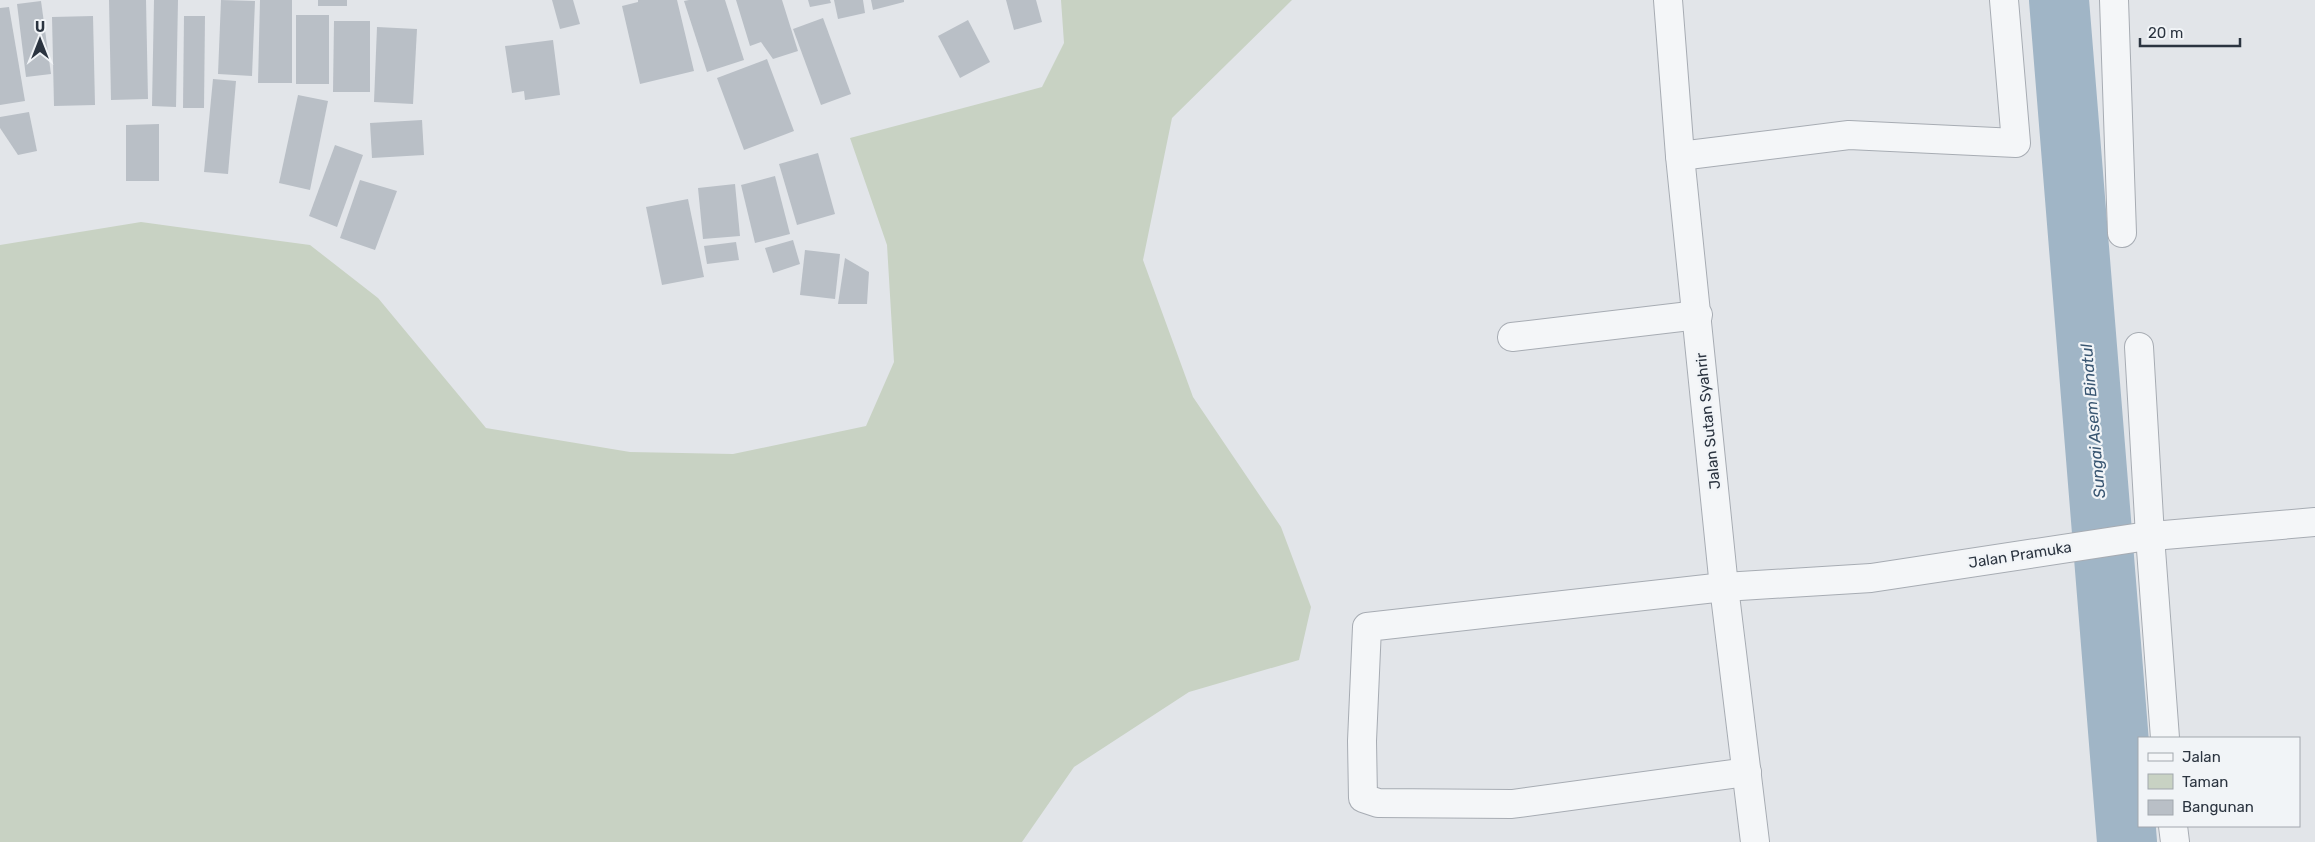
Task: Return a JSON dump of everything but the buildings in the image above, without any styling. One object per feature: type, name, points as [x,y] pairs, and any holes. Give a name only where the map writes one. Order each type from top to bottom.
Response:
[{"type":"street","name":"Jalan Sutan Syahrir","points":[[1668,0],[1680,156],[1698,316],[1724,587],[1756,842]]},
{"type":"street","points":[[1680,156],[1850,135],[2016,143],[2004,0]]},
{"type":"street","points":[[2114,0],[2122,233]]},
{"type":"street","points":[[1512,337],[1698,316]]},
{"type":"street","points":[[2139,347],[2145,536],[2165,737]]},
{"type":"street","name":"Jalan Pramuka","points":[[1747,772],[1512,804],[1369,801],[1363,798],[1362,741],[1367,627],[1724,587],[1871,578],[2063,547],[2145,536],[2315,522]]},
{"type":"street","points":[[2173,827],[2175,842]]},
{"type":"green space","points":[[1061,0],[1292,0],[1172,118],[1143,260],[1193,397],[1281,527],[1311,607],[1299,660],[1189,692],[1074,767],[1022,842],[0,842],[0,245],[141,222],[310,245],[378,298],[486,428],[630,452],[733,454],[866,426],[894,362],[887,245],[850,138],[1042,87],[1064,43]]},
{"type":"waterway","name":"Sungai Asem Binatul","points":[[2059,0],[2127,842]]}]
